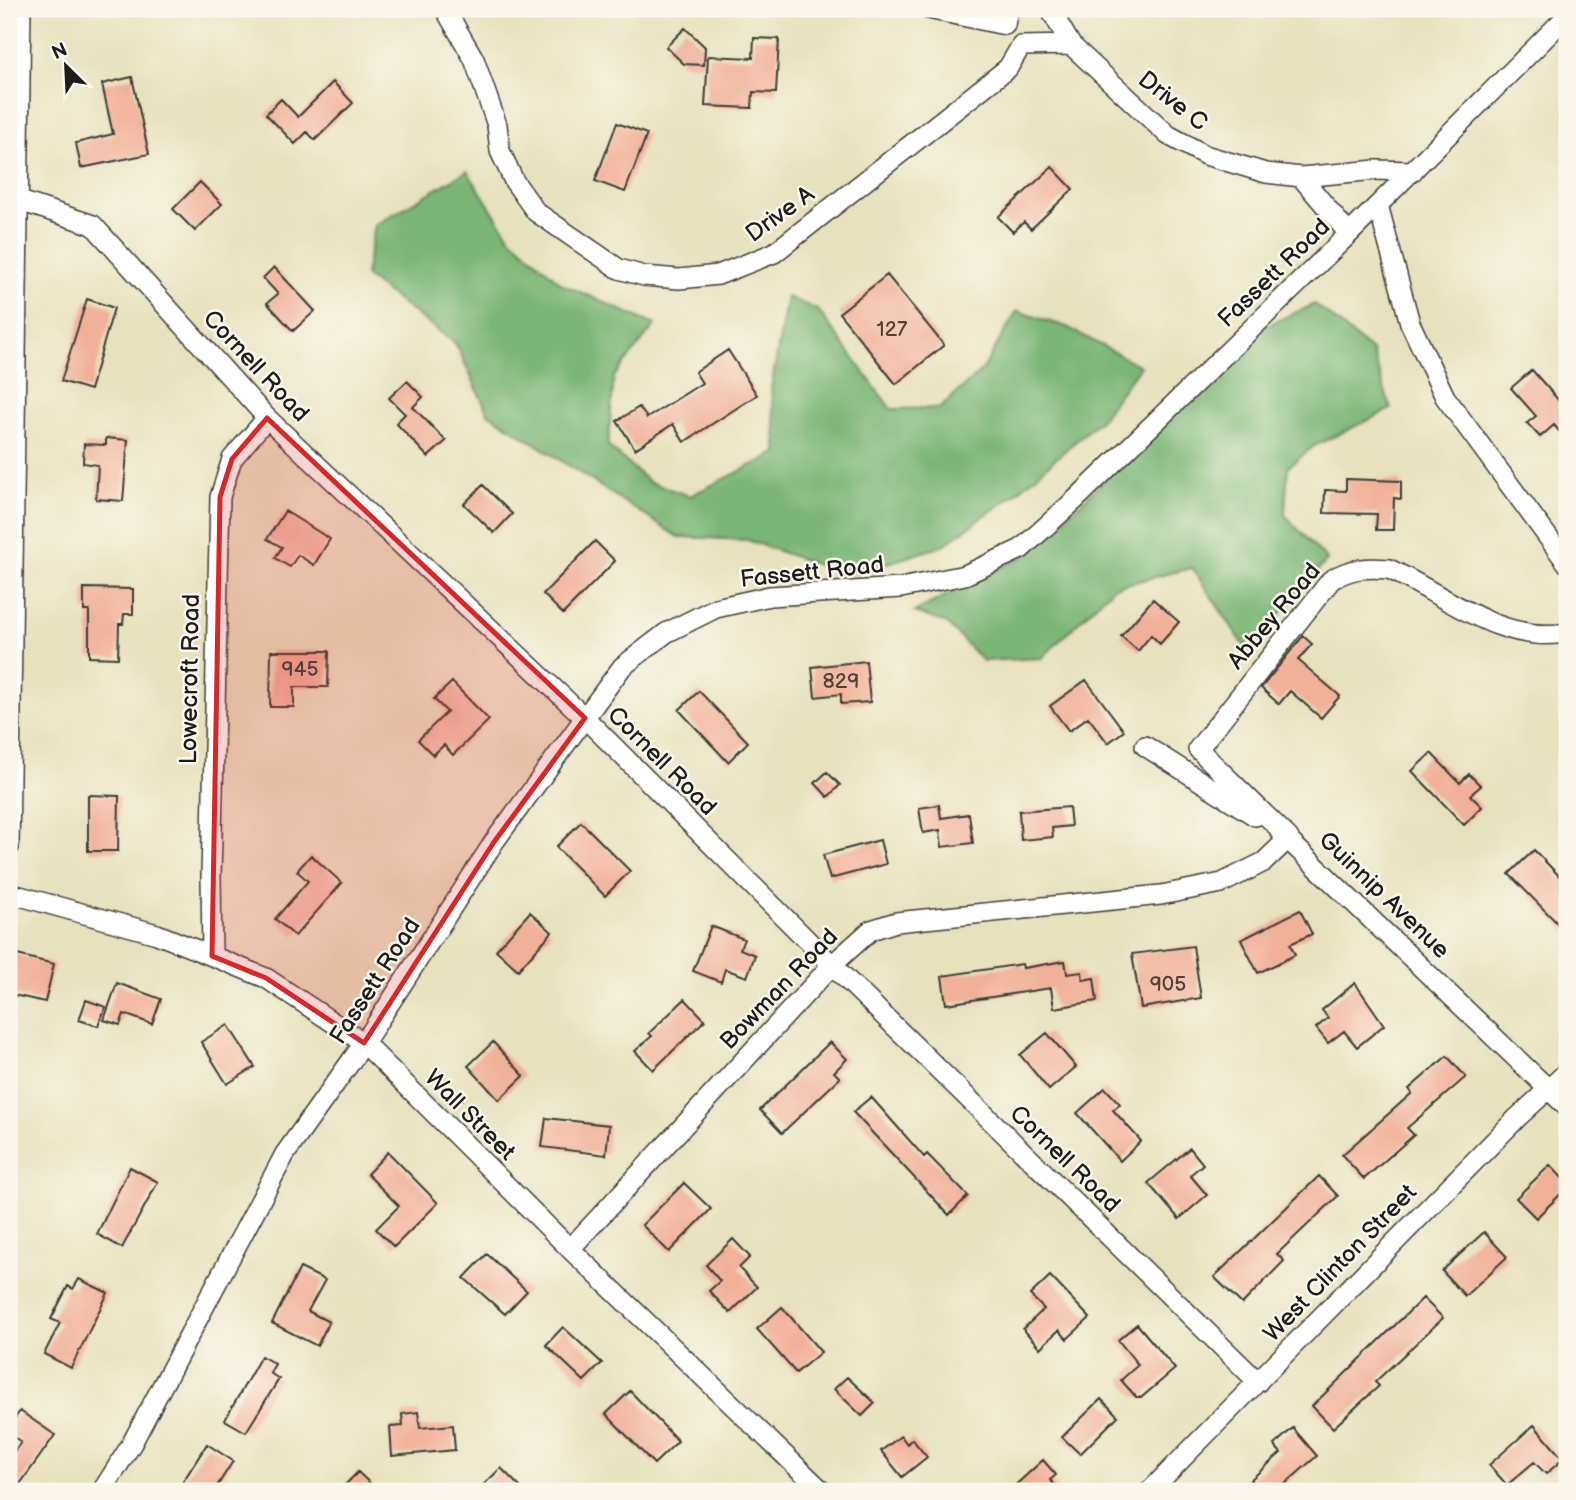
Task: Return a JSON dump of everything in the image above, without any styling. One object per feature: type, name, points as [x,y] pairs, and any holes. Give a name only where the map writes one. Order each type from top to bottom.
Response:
[{"type":"street","points":[[9,847],[21,9]]},
{"type":"street","name":"Drive A","points":[[445,9],[474,59],[497,125],[505,161],[514,181],[536,212],[618,269],[643,276],[678,279],[718,275],[774,253],[1007,68],[1021,46]]},
{"type":"street","points":[[928,9],[1007,17],[1021,46],[1071,45]]},
{"type":"street","name":"Drive C","points":[[1050,9],[1071,45],[1168,135],[1205,155],[1266,173],[1301,177],[1376,170],[1413,171]]},
{"type":"street","name":"Fassett Road","points":[[102,1491],[131,1444],[285,1154],[364,1043],[494,842],[622,667],[666,633],[716,608],[770,596],[901,588],[965,575],[1021,549],[1349,234],[1567,16]]},
{"type":"street","points":[[1301,177],[1349,234]]},
{"type":"street","name":"Cornell Road","points":[[17,200],[93,225],[267,418],[585,718],[832,965],[1258,1382]]},
{"type":"street","points":[[1378,205],[1410,323],[1445,397],[1566,557]]},
{"type":"street","name":"Lowecroft Road","points":[[212,956],[211,863],[220,497],[233,459],[267,418]]},
{"type":"street","name":"Abbey Road","points":[[1289,838],[1198,749],[1331,580],[1357,568],[1389,569],[1512,632],[1535,636],[1567,633]]},
{"type":"street","name":"Guinnip Avenue","points":[[1145,746],[1289,838],[1567,1107]]},
{"type":"street","name":"Bowman Road","points":[[570,1249],[832,965],[872,930],[895,922],[1161,895],[1222,883],[1264,862],[1289,838]]},
{"type":"street","name":"Wall Street","points":[[9,893],[157,934],[266,978],[364,1043],[570,1249],[822,1491]]},
{"type":"street","name":"West Clinton Street","points":[[1150,1491],[1517,1118],[1567,1072]]},
{"type":"highlighted area","points":[[267,418],[585,718],[494,842],[364,1043],[266,978],[212,956],[220,497],[232,459]]},
{"type":"green space","points":[[467,171],[509,236],[562,284],[655,325],[614,377],[608,446],[649,482],[690,496],[777,453],[771,389],[787,297],[818,310],[891,409],[940,408],[983,369],[1017,311],[1067,327],[1140,366],[1101,419],[1015,494],[942,546],[856,573],[818,565],[747,540],[678,537],[488,413],[456,344],[365,276],[375,225]]},
{"type":"green space","points":[[1315,304],[1372,351],[1391,409],[1314,446],[1288,467],[1285,515],[1327,560],[1248,651],[1192,568],[1114,587],[1042,658],[983,661],[946,623],[914,612],[1028,554],[1261,328]]},
{"type":"building","points":[[685,28],[705,47],[704,65],[684,64],[666,47]]},
{"type":"building","points":[[754,38],[779,39],[776,93],[753,92],[752,108],[705,106],[708,56],[753,58]]},
{"type":"building","points":[[132,77],[149,154],[81,168],[76,143],[113,134],[102,84]]},
{"type":"building","points":[[333,82],[353,103],[315,140],[307,132],[295,144],[266,114],[281,99],[298,117]]},
{"type":"building","points":[[617,123],[647,134],[625,192],[595,181]]},
{"type":"building","points":[[1052,167],[1073,189],[1031,229],[1024,222],[1013,232],[998,217]]},
{"type":"building","points":[[200,182],[222,204],[195,231],[173,209]]},
{"type":"building","points":[[274,267],[315,311],[293,331],[267,303],[278,294],[263,278]]},
{"type":"building","points":[[887,275],[944,345],[896,384],[839,313]]},
{"type":"building","points":[[87,299],[114,308],[90,390],[61,381]]},
{"type":"building","points":[[728,350],[757,395],[684,442],[673,424],[635,449],[617,421],[639,407],[647,418],[702,383],[695,372]]},
{"type":"building","points":[[1532,370],[1567,410],[1567,440],[1554,425],[1540,437],[1527,423],[1536,416],[1511,388]]},
{"type":"building","points":[[407,381],[423,397],[413,407],[446,441],[428,457],[396,423],[405,414],[389,398]]},
{"type":"building","points":[[106,438],[128,440],[123,501],[96,499],[98,465],[83,463],[84,444],[106,445]]},
{"type":"building","points":[[1346,479],[1401,481],[1401,499],[1394,498],[1393,530],[1376,530],[1377,514],[1324,513],[1325,490],[1346,491]]},
{"type":"building","points":[[483,485],[512,514],[494,533],[464,504]]},
{"type":"building","points":[[285,511],[330,539],[314,565],[298,555],[290,567],[275,558],[282,547],[267,539]]},
{"type":"building","points":[[595,541],[615,561],[563,614],[543,594]]},
{"type":"building","points":[[84,588],[133,589],[133,614],[124,614],[123,624],[119,624],[118,658],[89,657],[89,611],[84,611]]},
{"type":"building","points":[[1153,599],[1179,622],[1160,644],[1151,635],[1138,651],[1121,636]]},
{"type":"building","points":[[1303,636],[1312,644],[1298,660],[1340,696],[1321,718],[1290,691],[1279,704],[1261,688]]},
{"type":"building","points":[[271,651],[329,651],[328,687],[294,687],[294,707],[270,707]]},
{"type":"building","points":[[866,661],[870,702],[841,704],[841,694],[815,697],[812,667]]},
{"type":"building","points":[[1086,680],[1124,731],[1108,743],[1088,717],[1069,731],[1050,706]]},
{"type":"building","points":[[452,682],[489,720],[453,755],[444,745],[433,755],[418,740],[447,712],[434,699]]},
{"type":"building","points":[[699,691],[748,742],[728,762],[679,710]]},
{"type":"building","points":[[1431,753],[1460,783],[1469,774],[1481,786],[1470,795],[1482,807],[1464,825],[1412,771]]},
{"type":"building","points":[[827,772],[840,785],[828,797],[815,783]]},
{"type":"building","points":[[88,795],[119,796],[118,851],[88,851]]},
{"type":"building","points":[[939,805],[941,818],[969,814],[973,843],[942,847],[940,830],[923,833],[919,808]]},
{"type":"building","points":[[1069,807],[1071,826],[1052,828],[1053,837],[1021,840],[1019,811]]},
{"type":"building","points":[[581,822],[630,871],[605,896],[556,847]]},
{"type":"building","points":[[880,840],[886,864],[830,879],[823,855]]},
{"type":"building","points":[[1534,850],[1567,884],[1567,933],[1509,874]]},
{"type":"building","points":[[311,855],[342,883],[295,936],[275,919],[308,881],[297,871]]},
{"type":"building","points":[[1300,910],[1312,934],[1290,944],[1295,955],[1258,973],[1241,940]]},
{"type":"building","points":[[530,912],[552,932],[518,970],[496,950]]},
{"type":"building","points":[[711,926],[744,939],[740,949],[755,955],[747,977],[725,969],[721,982],[693,971]]},
{"type":"building","points":[[1193,946],[1201,998],[1141,1008],[1132,954]]},
{"type":"building","points":[[9,953],[54,964],[45,1002],[9,994]]},
{"type":"building","points":[[1065,961],[1067,974],[1082,972],[1083,980],[1094,978],[1097,1001],[1054,1008],[1051,988],[946,1004],[942,976],[1022,964],[1023,968]]},
{"type":"building","points":[[117,983],[161,999],[152,1024],[124,1014],[120,1025],[104,1020]]},
{"type":"building","points":[[1355,983],[1384,1025],[1357,1047],[1344,1031],[1328,1043],[1316,1028],[1328,1018],[1322,1010]]},
{"type":"building","points":[[685,999],[705,1020],[653,1070],[635,1051],[652,1036],[649,1033]]},
{"type":"building","points":[[86,1000],[106,1007],[98,1026],[79,1020]]},
{"type":"building","points":[[228,1025],[255,1067],[227,1084],[201,1042]]},
{"type":"building","points":[[1047,1033],[1076,1067],[1049,1090],[1020,1055]]},
{"type":"building","points":[[493,1042],[524,1076],[499,1100],[468,1066]]},
{"type":"building","points":[[830,1042],[847,1059],[834,1072],[840,1078],[782,1133],[760,1110]]},
{"type":"building","points":[[1447,1056],[1466,1077],[1407,1128],[1414,1135],[1364,1179],[1342,1155],[1412,1093],[1409,1089]]},
{"type":"building","points":[[1105,1088],[1120,1104],[1113,1110],[1141,1141],[1120,1161],[1077,1113]]},
{"type":"building","points":[[871,1097],[924,1157],[927,1154],[968,1196],[949,1215],[853,1112]]},
{"type":"building","points":[[546,1118],[609,1125],[606,1155],[542,1147]]},
{"type":"building","points":[[1190,1148],[1203,1164],[1190,1175],[1207,1195],[1179,1219],[1148,1183]]},
{"type":"building","points":[[388,1152],[438,1203],[394,1247],[376,1229],[399,1206],[367,1174]]},
{"type":"building","points":[[1550,1165],[1567,1183],[1567,1188],[1536,1218],[1516,1198]]},
{"type":"building","points":[[130,1167],[158,1182],[122,1248],[97,1234]]},
{"type":"building","points":[[1319,1176],[1338,1196],[1277,1254],[1284,1261],[1242,1304],[1214,1277]]},
{"type":"building","points":[[684,1183],[711,1209],[669,1252],[642,1225]]},
{"type":"building","points":[[1484,1232],[1507,1257],[1465,1296],[1442,1271]]},
{"type":"building","points":[[733,1239],[750,1257],[739,1268],[757,1287],[730,1313],[709,1291],[720,1281],[706,1265]]},
{"type":"building","points":[[487,1254],[527,1291],[505,1314],[464,1278]]},
{"type":"building","points":[[300,1268],[325,1280],[308,1311],[329,1322],[317,1346],[272,1323]]},
{"type":"building","points":[[1050,1276],[1090,1318],[1067,1339],[1059,1330],[1040,1348],[1023,1329],[1044,1309],[1030,1295]]},
{"type":"building","points":[[79,1279],[108,1293],[71,1368],[44,1354],[60,1323],[51,1319],[68,1286],[73,1289]]},
{"type":"building","points":[[1423,1298],[1443,1318],[1375,1382],[1379,1386],[1333,1428],[1312,1406]]},
{"type":"building","points":[[782,1307],[821,1352],[796,1373],[757,1329]]},
{"type":"building","points":[[1137,1324],[1175,1369],[1142,1397],[1136,1397],[1121,1380],[1138,1365],[1118,1340]]},
{"type":"building","points":[[563,1327],[602,1363],[584,1381],[546,1345]]},
{"type":"building","points":[[261,1356],[275,1364],[270,1373],[279,1379],[246,1432],[225,1420]]},
{"type":"building","points":[[847,1377],[875,1403],[862,1416],[834,1389]]},
{"type":"building","points":[[630,1391],[678,1441],[654,1464],[606,1414]]},
{"type":"building","points":[[1101,1399],[1118,1416],[1080,1454],[1062,1437]]},
{"type":"building","points":[[20,1411],[55,1435],[15,1491],[9,1491],[9,1458],[21,1442],[9,1433],[9,1427]]},
{"type":"building","points":[[418,1412],[420,1428],[453,1425],[455,1450],[392,1456],[390,1427],[403,1426],[402,1414]]},
{"type":"building","points":[[1534,1425],[1563,1459],[1546,1474],[1534,1462],[1507,1485],[1489,1465]]},
{"type":"building","points":[[1293,1428],[1317,1456],[1277,1491],[1260,1491],[1250,1480],[1281,1453],[1274,1445]]},
{"type":"building","points":[[901,1436],[907,1444],[912,1439],[927,1457],[902,1477],[881,1451]]},
{"type":"building","points":[[207,1444],[233,1461],[214,1491],[177,1491]]},
{"type":"building","points":[[1043,1460],[1056,1475],[1050,1480],[1061,1491],[1009,1491]]},
{"type":"building","points":[[501,1468],[524,1491],[477,1491]]},
{"type":"building","points":[[358,1472],[378,1491],[339,1491]]}]
